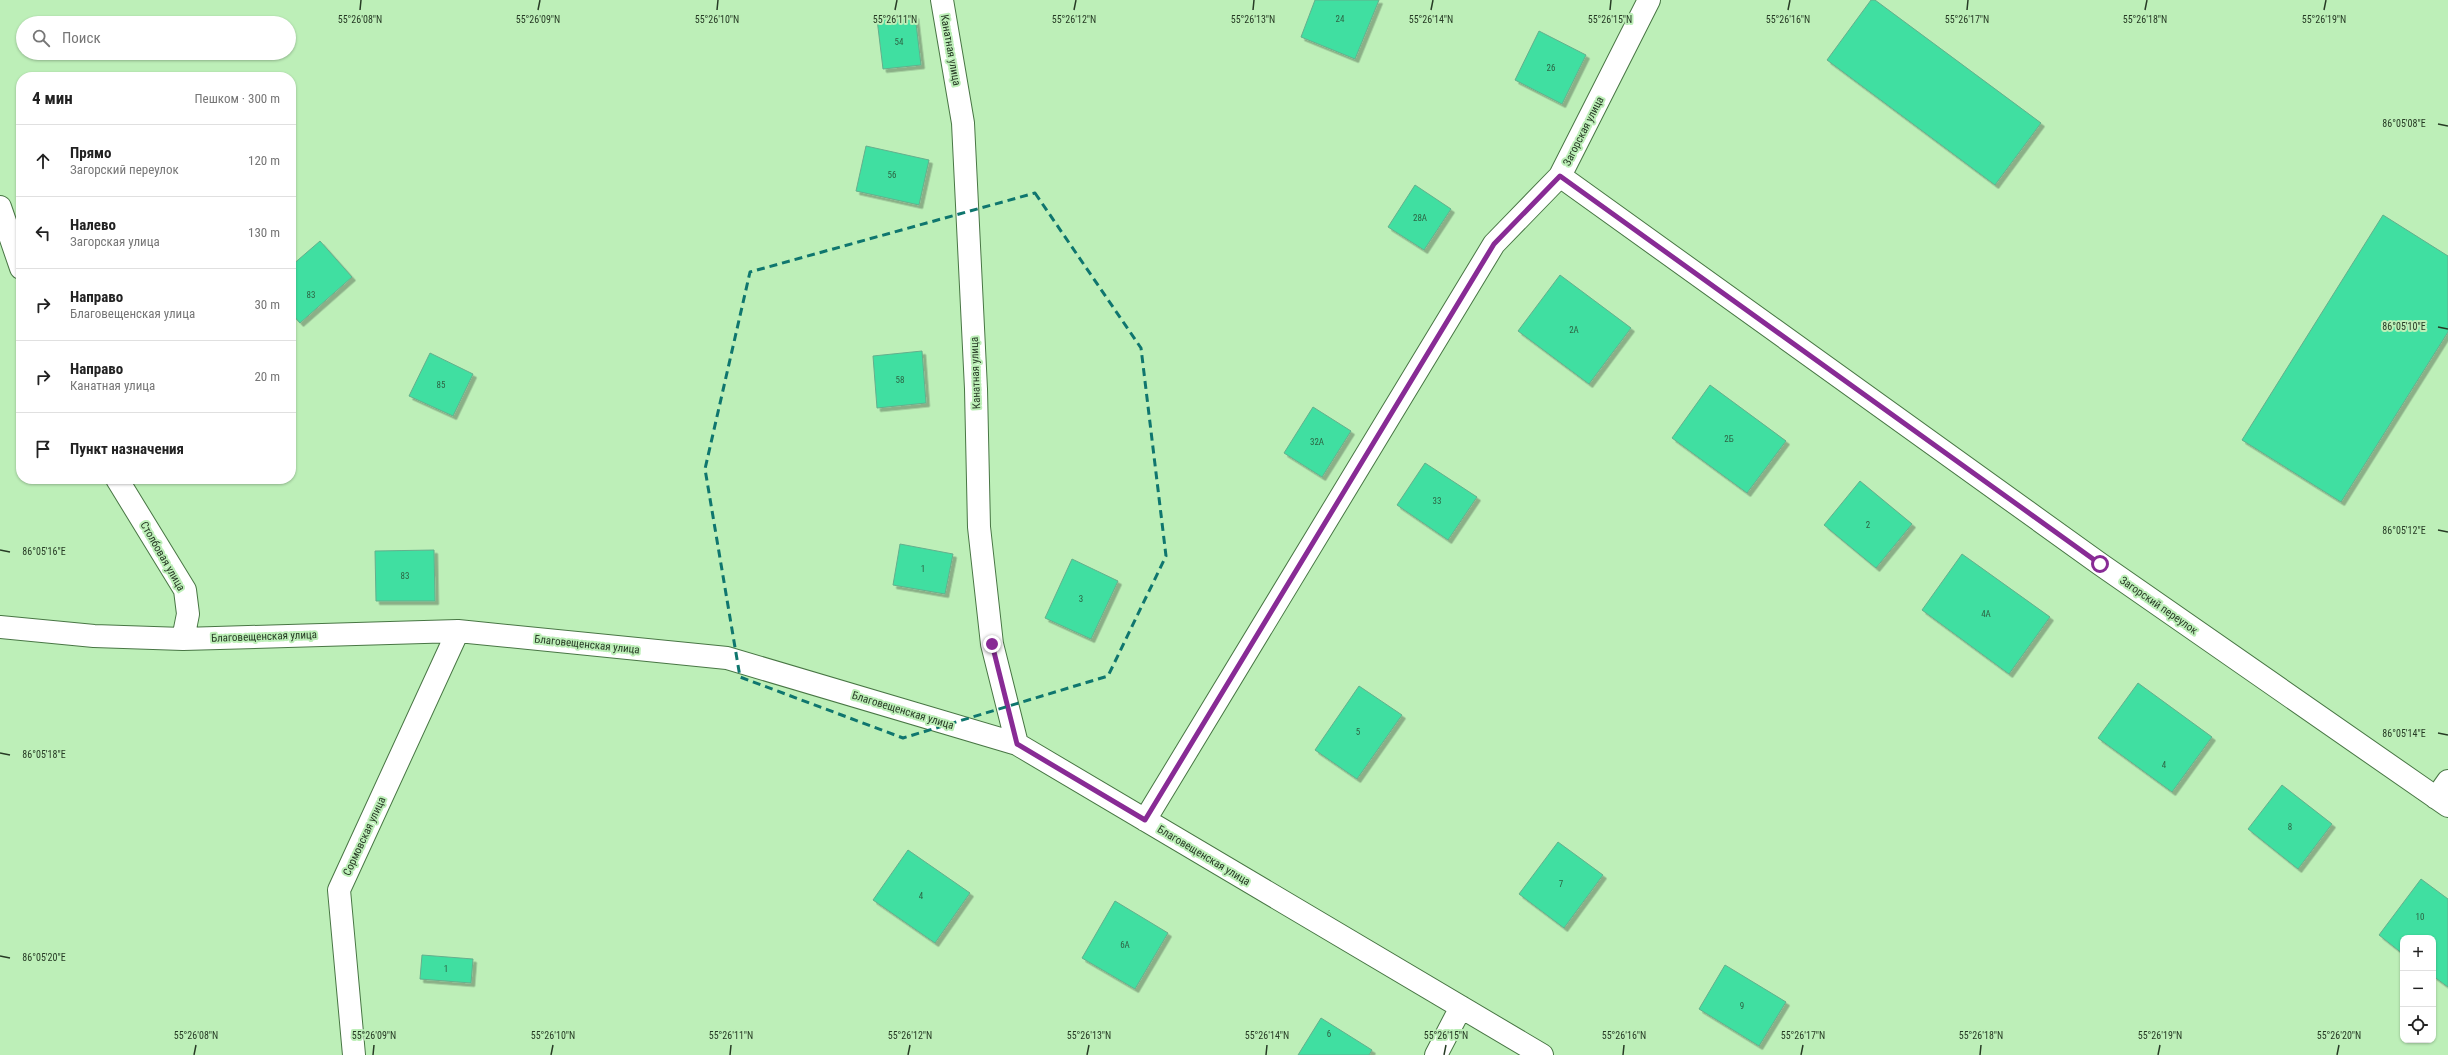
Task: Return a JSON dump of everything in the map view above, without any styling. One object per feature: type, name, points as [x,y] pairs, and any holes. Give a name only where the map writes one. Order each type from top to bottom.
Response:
[{"type":"street","name":"Канатная улица","points":[[942,0],[963,123],[976,389],[979,527],[992,644],[1017,744]]},
{"type":"street","name":"Загорская улица","points":[[1145,820],[1494,244],[1560,176],[1648,1]]},
{"type":"street","name":"Загорский переулок","points":[[1560,176],[2100,564],[2444,795]]},
{"type":"street","points":[[0,207],[16,253]]},
{"type":"street","name":"Столбовая улица","points":[[120,484],[184,590],[188,614],[183,639]]},
{"type":"street","name":"Благовещенская улица","points":[[0,627],[94,636],[183,639],[458,631],[727,658],[1017,744],[1542,1055]]},
{"type":"street","name":"Сормовская улица","points":[[354,1055],[339,890],[458,631]]},
{"type":"street","points":[[1436,1055],[1461,1007]]},
{"type":"highlighted area","points":[[1035,193],[1141,348],[1166,556],[1108,676],[903,738],[740,677],[705,469],[750,272]]},
{"type":"building","points":[[1315,0],[1379,0],[1355,59],[1301,37]]},
{"type":"building","points":[[1871,0],[1875,0],[2041,123],[1995,185],[1827,60]]},
{"type":"building","points":[[915,15],[921,65],[883,69],[877,19]]},
{"type":"building","points":[[1539,31],[1586,55],[1562,104],[1515,80]]},
{"type":"building","points":[[866,146],[929,160],[919,205],[856,191]]},
{"type":"building","points":[[1415,185],[1451,209],[1424,250],[1388,227]]},
{"type":"building","points":[[2383,215],[2448,256],[2448,332],[2341,502],[2242,440]]},
{"type":"building","points":[[320,241],[352,277],[300,323],[296,319],[296,262]]},
{"type":"building","points":[[1560,275],[1631,328],[1589,384],[1518,331]]},
{"type":"building","points":[[922,351],[926,403],[877,408],[873,356]]},
{"type":"building","points":[[430,353],[473,374],[453,416],[409,396]]},
{"type":"building","points":[[1710,385],[1786,441],[1747,493],[1672,438]]},
{"type":"building","points":[[1313,407],[1351,431],[1322,477],[1284,453]]},
{"type":"building","points":[[1425,463],[1477,497],[1448,540],[1397,505]]},
{"type":"building","points":[[1860,481],[1912,524],[1876,568],[1824,525]]},
{"type":"building","points":[[900,544],[953,554],[945,594],[893,585]]},
{"type":"building","points":[[434,550],[435,601],[376,601],[375,551]]},
{"type":"building","points":[[1962,554],[2050,617],[2009,674],[1922,610]]},
{"type":"building","points":[[1072,559],[1118,581],[1091,639],[1045,618]]},
{"type":"building","points":[[2138,683],[2212,737],[2172,792],[2098,738]]},
{"type":"building","points":[[1359,686],[1402,715],[1357,779],[1315,750]]},
{"type":"building","points":[[2282,785],[2332,824],[2298,869],[2248,829]]},
{"type":"building","points":[[1558,842],[1603,875],[1564,928],[1519,894]]},
{"type":"building","points":[[908,850],[970,893],[935,943],[873,900]]},
{"type":"building","points":[[2421,879],[2448,899],[2448,987],[2436,978],[2436,935],[2400,935],[2400,952],[2379,935]]},
{"type":"building","points":[[1115,901],[1168,933],[1135,989],[1082,958]]},
{"type":"building","points":[[422,955],[473,959],[471,983],[420,979]]},
{"type":"building","points":[[1725,965],[1786,1002],[1759,1046],[1699,1009]]},
{"type":"building","points":[[1321,1018],[1372,1050],[1369,1055],[1298,1055]]},
{"type":"route","points":[[992,644],[1017,744],[1145,820],[1494,244],[1560,176],[2100,564]]}]
